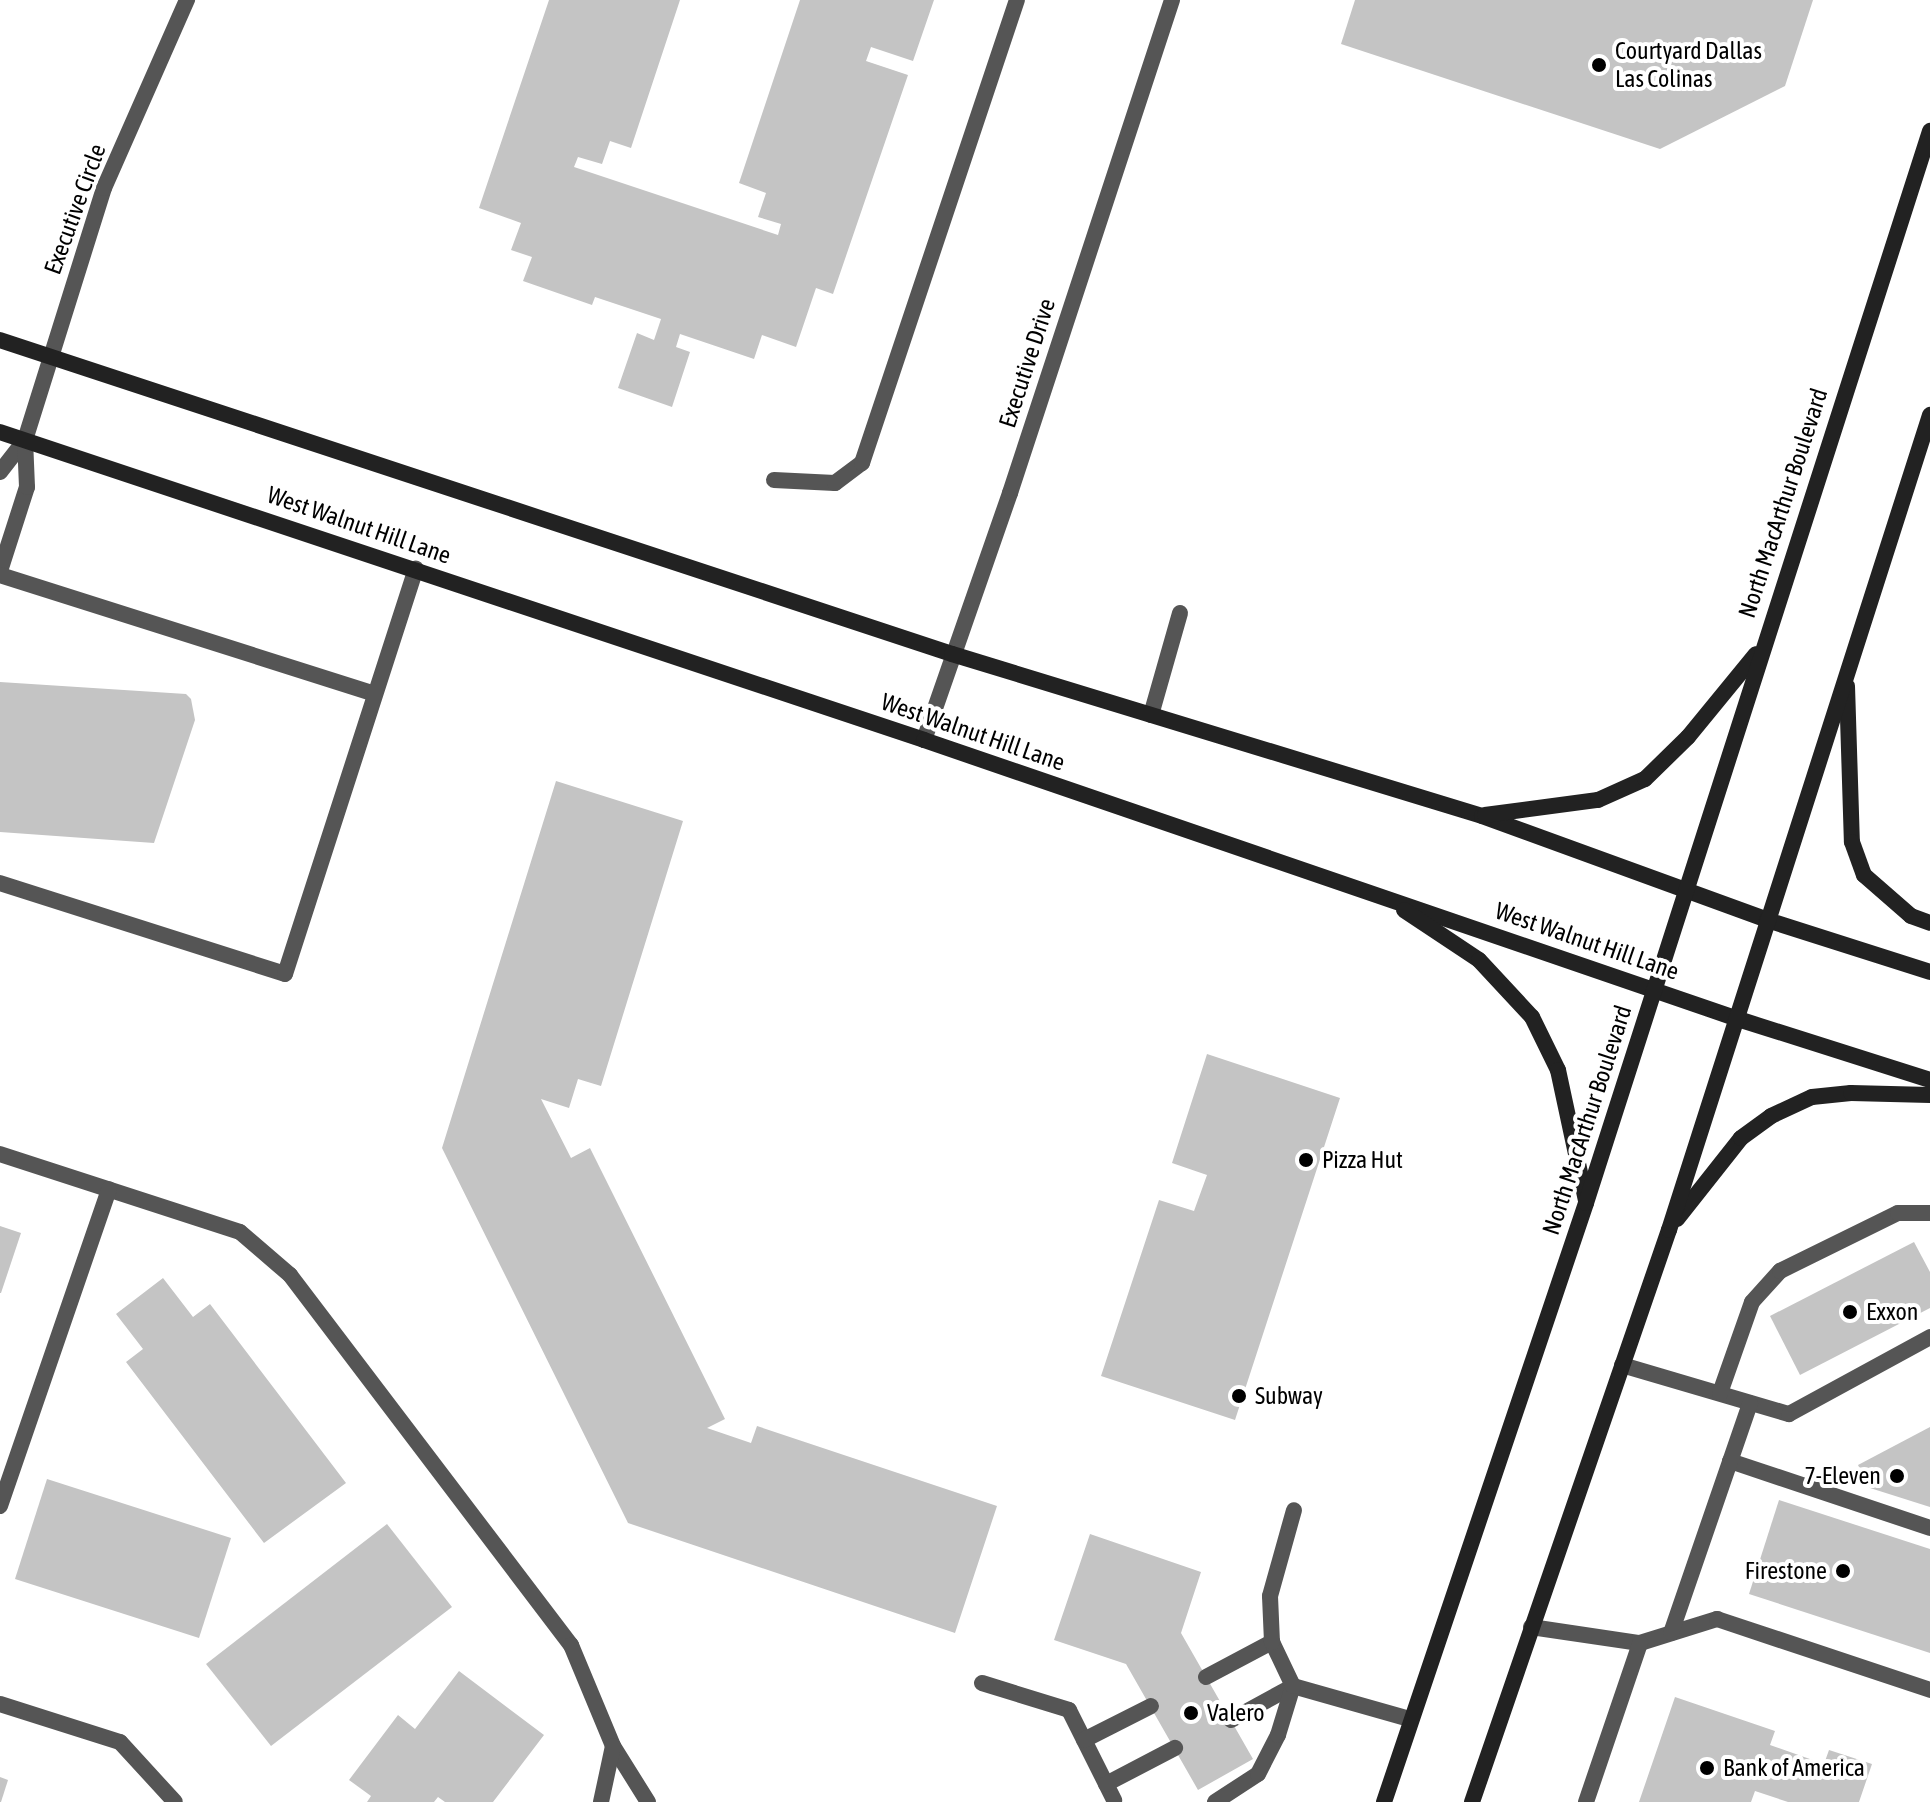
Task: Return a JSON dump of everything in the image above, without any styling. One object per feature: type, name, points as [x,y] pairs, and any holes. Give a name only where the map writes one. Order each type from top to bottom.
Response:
[{"type":"main road","name":"North MacArthur Boulevard","points":[[1384,1802],[1586,1203],[1655,990],[1683,890],[1930,131]]},
{"type":"main road","points":[[0,340],[952,654],[1482,816],[1767,920],[1930,972]]},
{"type":"main road","points":[[1472,1802],[1669,1230],[1847,668],[1929,421]]},
{"type":"main road","name":"West Walnut Hill Lane","points":[[0,432],[924,740],[1738,1019],[1930,1080]]},
{"type":"main road","points":[[1482,816],[1598,800],[1645,779],[1688,737],[1762,646]]},
{"type":"main road","points":[[1847,668],[1848,792],[1852,842],[1864,875],[1911,916],[1930,923]]},
{"type":"main road","points":[[1383,896],[1479,960],[1532,1017],[1558,1070],[1586,1203]]},
{"type":"main road","points":[[1669,1230],[1741,1138],[1771,1116],[1812,1097],[1851,1093],[1930,1095]]},
{"type":"street","name":"Executive Circle","points":[[25,440],[104,188],[187,0]]},
{"type":"street","points":[[774,480],[835,483],[862,463],[1017,0]]},
{"type":"street","name":"Executive Drive","points":[[924,740],[1010,493],[1172,0]]},
{"type":"street","points":[[0,472],[25,440]]},
{"type":"street","points":[[25,440],[27,487],[0,573],[375,694]]},
{"type":"street","points":[[0,883],[285,974],[416,569]]},
{"type":"street","points":[[1151,715],[1180,613]]},
{"type":"street","points":[[0,1154],[240,1232],[290,1275],[571,1645],[613,1746],[648,1802]]},
{"type":"street","points":[[0,1506],[109,1189]]},
{"type":"street","points":[[1720,1393],[1752,1302],[1780,1271],[1898,1213],[1930,1213]]},
{"type":"street","points":[[1622,1365],[1789,1414],[1930,1337]]},
{"type":"street","points":[[1671,1633],[1750,1403]]},
{"type":"street","points":[[1730,1461],[1930,1528]]},
{"type":"street","points":[[1215,1802],[1258,1774],[1278,1735],[1293,1686],[1272,1642],[1270,1596],[1294,1510]]},
{"type":"street","points":[[1531,1627],[1640,1643],[1717,1619],[1930,1690]]},
{"type":"street","points":[[1206,1677],[1272,1642]]},
{"type":"street","points":[[1586,1802],[1640,1643]]},
{"type":"street","points":[[982,1683],[1069,1710],[1117,1801]]},
{"type":"street","points":[[1231,1720],[1293,1686],[1410,1719]]},
{"type":"street","points":[[0,1704],[120,1742],[175,1802]]},
{"type":"street","points":[[1084,1740],[1151,1706]]},
{"type":"street","points":[[601,1802],[613,1746]]},
{"type":"street","points":[[1106,1784],[1175,1748]]},
{"type":"building","points":[[549,0],[680,0],[631,148],[610,141],[602,164],[578,157],[574,167],[778,235],[781,224],[758,217],[766,193],[739,183],[800,0],[934,0],[913,61],[871,47],[866,61],[908,75],[833,294],[816,288],[796,347],[762,335],[754,359],[680,334],[676,347],[690,352],[672,407],[618,388],[637,333],[654,340],[661,319],[595,297],[592,305],[523,281],[532,257],[511,250],[521,223],[479,208]]},
{"type":"building","name":"Courtyard Dallas Las Colinas","points":[[1355,0],[1813,0],[1785,86],[1660,149],[1341,44]]},
{"type":"building","points":[[0,682],[186,694],[191,699],[195,720],[154,843],[0,832]]},
{"type":"building","points":[[556,781],[683,821],[601,1086],[578,1079],[569,1108],[541,1099],[571,1158],[590,1148],[725,1419],[707,1428],[751,1443],[757,1426],[997,1506],[955,1633],[628,1523],[442,1148]]},
{"type":"building","points":[[1207,1054],[1340,1098],[1235,1420],[1101,1376],[1159,1200],[1194,1211],[1207,1175],[1172,1163]]},
{"type":"building","points":[[0,1226],[21,1233],[1,1293],[0,1293]]},
{"type":"building","name":"Exxon","points":[[1914,1242],[1930,1272],[1930,1308],[1800,1375],[1770,1316]]},
{"type":"building","points":[[163,1278],[193,1317],[210,1304],[346,1483],[264,1543],[126,1362],[143,1349],[116,1314]]},
{"type":"building","name":"7-Eleven","points":[[1930,1427],[1930,1507],[1870,1488],[1858,1465]]},
{"type":"building","points":[[47,1479],[231,1538],[199,1638],[15,1579]]},
{"type":"building","name":"Firestone","points":[[1779,1500],[1930,1549],[1930,1653],[1749,1594]]},
{"type":"building","points":[[387,1524],[452,1607],[271,1746],[206,1664]]},
{"type":"building","points":[[1090,1534],[1201,1572],[1181,1633],[1253,1759],[1198,1790],[1126,1664],[1054,1640]]},
{"type":"building","points":[[459,1671],[544,1735],[493,1802],[445,1802],[438,1797],[434,1802],[367,1802],[371,1796],[349,1780],[398,1715],[415,1729]]},
{"type":"building","name":"Bank of America","points":[[1675,1697],[1775,1731],[1770,1745],[1824,1764],[1829,1750],[1872,1764],[1859,1802],[1788,1802],[1755,1791],[1751,1802],[1639,1802]]},
{"type":"building","points":[[0,1777],[8,1780],[1,1802],[0,1802]]},
{"type":"place","name":"Courtyard Dallas Las Colinas","points":[[1599,65]]},
{"type":"place","name":"Pizza Hut","points":[[1306,1160]]},
{"type":"place","name":"Exxon","points":[[1850,1312]]},
{"type":"place","name":"Subway","points":[[1239,1396]]},
{"type":"place","name":"7-Eleven","points":[[1897,1476]]},
{"type":"place","name":"Firestone","points":[[1843,1571]]},
{"type":"place","name":"Valero","points":[[1191,1713]]},
{"type":"place","name":"Bank of America","points":[[1707,1768]]}]
